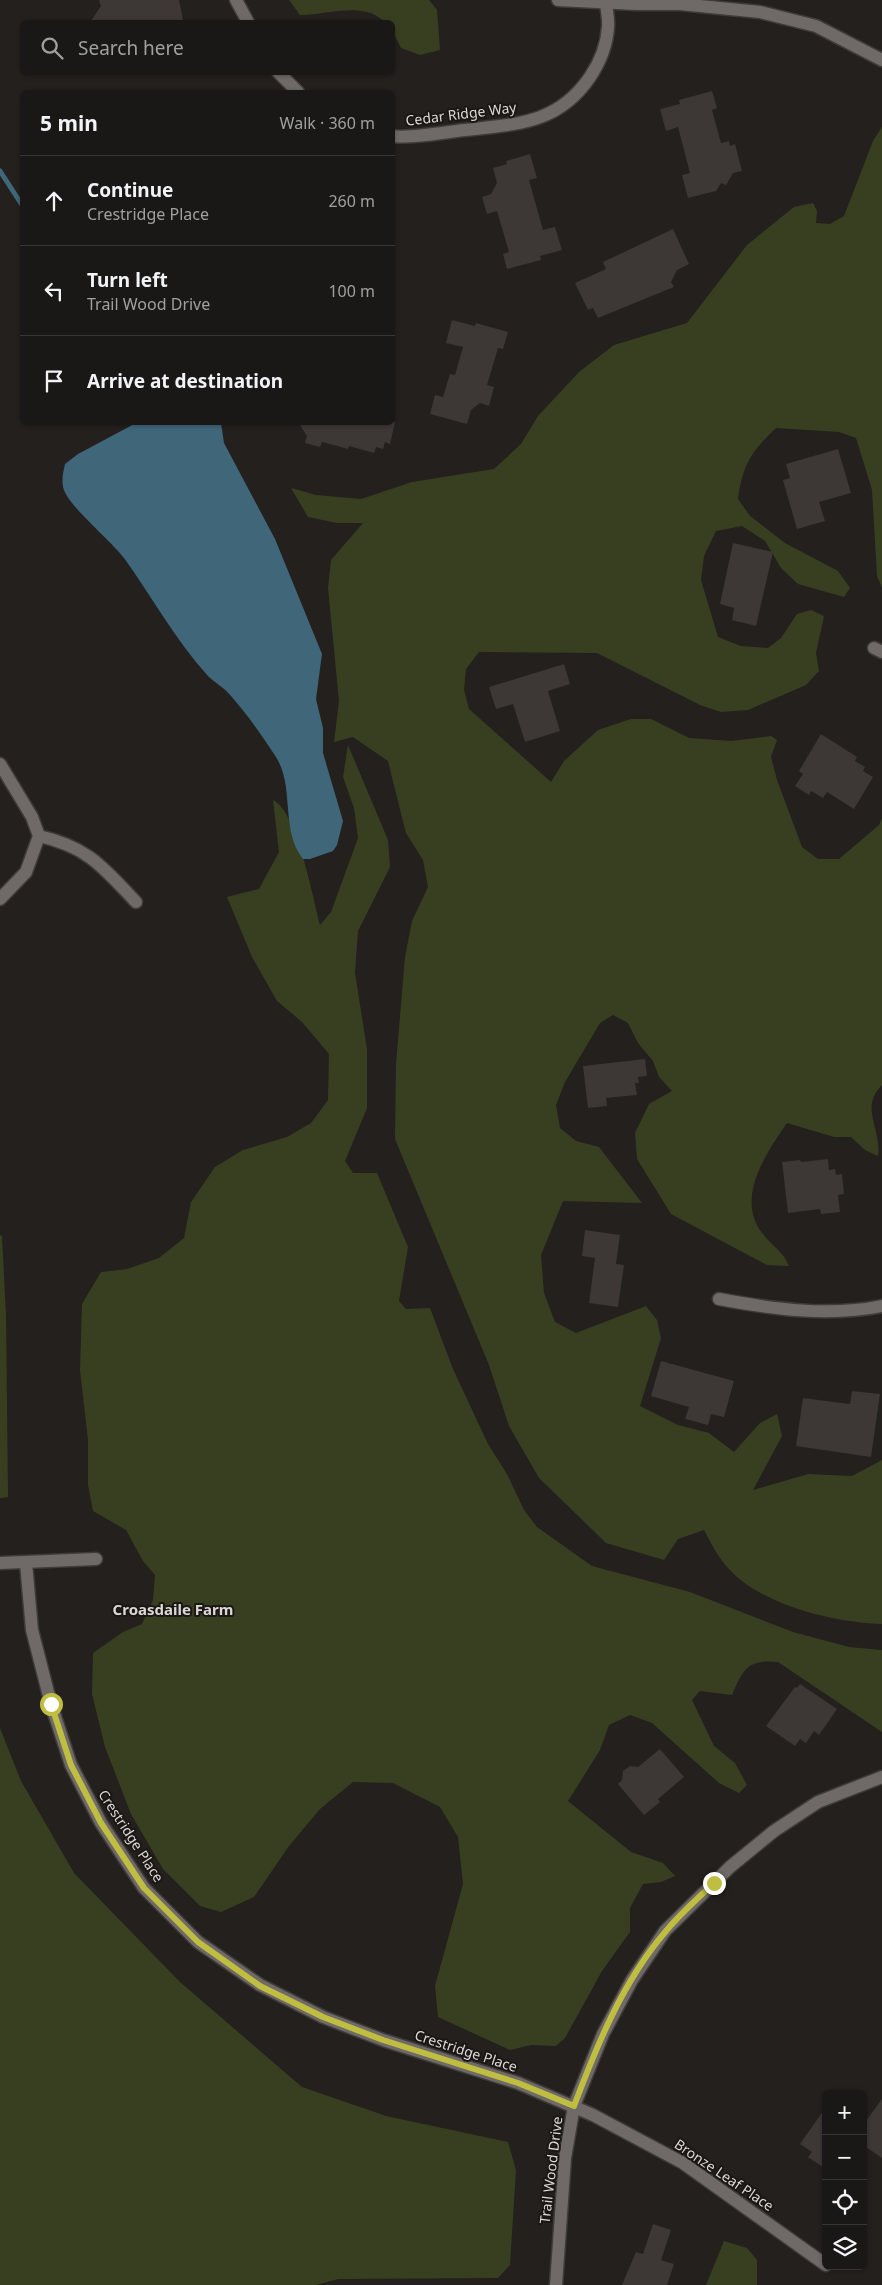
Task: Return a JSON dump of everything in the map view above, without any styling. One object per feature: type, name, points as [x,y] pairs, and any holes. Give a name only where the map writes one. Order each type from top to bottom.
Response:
[{"type":"street","points":[[236,0],[247,20]]},
{"type":"street","points":[[558,0],[680,4],[728,8],[790,18],[816,26],[882,60]]},
{"type":"street","name":"Cedar Ridge Way","points":[[395,136],[499,126],[534,120],[559,110],[572,100],[597,67],[604,48],[608,26],[606,2]]},
{"type":"street","points":[[281,75],[296,90]]},
{"type":"street","points":[[0,764],[32,817],[39,836],[26,872],[0,899]]},
{"type":"street","points":[[39,836],[59,841],[85,852],[106,869],[136,902]]},
{"type":"street","points":[[719,1299],[790,1310],[836,1310],[882,1306]]},
{"type":"street","points":[[0,1563],[96,1559]]},
{"type":"street","name":"Crestridge Place","points":[[26,1563],[32,1630],[51,1704],[71,1765],[101,1823],[144,1888],[198,1942],[260,1986],[323,2017],[383,2040],[518,2083],[574,2106]]},
{"type":"street","name":"Trail Wood Drive","points":[[556,2285],[564,2166],[574,2106],[607,2026],[632,1980],[665,1932],[730,1868],[789,1820],[838,1793],[882,1777]]},
{"type":"street","name":"Bronze Leaf Place","points":[[574,2106],[682,2162],[822,2262]]},
{"type":"green space","points":[[289,0],[429,0],[437,10],[440,50],[420,55],[401,48],[395,36],[395,20],[383,20],[371,13],[350,10],[300,15]]},
{"type":"green space","points":[[882,127],[882,588],[877,576],[872,490],[856,438],[839,432],[776,428],[760,444],[749,459],[738,499],[750,516],[785,543],[838,571],[850,588],[844,597],[798,584],[781,568],[765,541],[742,526],[716,531],[704,556],[701,580],[718,637],[741,646],[768,648],[781,638],[797,614],[811,610],[824,616],[816,653],[819,671],[806,685],[748,710],[721,712],[700,705],[597,653],[479,652],[466,669],[464,690],[469,709],[551,782],[564,761],[598,730],[631,719],[651,719],[689,738],[731,741],[771,736],[777,740],[771,757],[777,780],[802,847],[818,859],[839,859],[879,825],[882,818],[882,1085],[872,1102],[878,1156],[865,1150],[851,1137],[834,1137],[787,1123],[763,1162],[757,1176],[752,1206],[755,1220],[763,1234],[781,1252],[789,1266],[767,1265],[671,1214],[637,1159],[635,1133],[649,1104],[672,1091],[659,1077],[653,1061],[638,1043],[628,1023],[613,1015],[600,1023],[565,1082],[556,1105],[560,1128],[576,1141],[599,1147],[642,1203],[563,1201],[541,1255],[544,1293],[555,1322],[576,1333],[646,1306],[657,1320],[661,1338],[640,1406],[678,1425],[709,1433],[734,1452],[760,1423],[777,1414],[782,1436],[753,1490],[808,1474],[852,1476],[882,1460],[882,1624],[821,1616],[800,1610],[760,1593],[743,1582],[725,1565],[704,1530],[678,1539],[664,1560],[606,1543],[539,1478],[509,1426],[489,1365],[395,1139],[396,1064],[405,957],[412,921],[428,887],[423,860],[406,833],[388,761],[353,737],[334,742],[339,701],[328,588],[331,560],[363,523],[337,523],[308,517],[291,488],[316,495],[361,499],[412,482],[494,469],[521,444],[538,416],[579,372],[614,345],[687,323],[747,245],[794,207],[813,203],[817,211],[816,223],[830,224],[844,216],[873,141]]},
{"type":"green space","points":[[348,745],[388,840],[390,867],[358,931],[355,973],[367,1049],[367,1108],[345,1161],[353,1173],[377,1173],[408,1247],[399,1301],[406,1309],[430,1308],[453,1369],[488,1444],[507,1474],[524,1510],[537,1527],[592,1566],[690,1592],[793,1632],[849,1647],[882,1650],[882,1732],[778,1662],[768,1661],[753,1664],[743,1672],[732,1695],[700,1691],[692,1700],[714,1746],[735,1763],[747,1785],[739,1793],[719,1783],[652,1723],[630,1715],[609,1725],[600,1750],[568,1801],[631,1852],[663,1863],[675,1876],[661,1882],[643,1884],[630,1908],[630,1932],[602,1971],[565,2038],[556,2046],[531,2045],[510,2050],[438,2017],[435,1986],[463,1884],[458,1837],[440,1807],[393,1783],[353,1782],[320,1809],[289,1846],[254,1897],[221,1912],[200,1906],[163,1869],[131,1814],[105,1747],[92,1694],[93,1653],[123,1632],[142,1624],[153,1600],[155,1575],[143,1561],[126,1530],[93,1511],[88,1485],[88,1440],[80,1370],[82,1304],[101,1272],[127,1269],[159,1258],[184,1238],[191,1202],[215,1167],[243,1150],[287,1137],[311,1123],[328,1100],[329,1054],[302,1022],[277,1001],[252,957],[227,897],[259,889],[279,852],[273,800],[282,807],[297,837],[320,925],[331,912],[358,838],[354,808],[343,777]]},
{"type":"green space","points":[[0,1235],[2,1236],[6,1316],[8,1497],[0,1498]]},
{"type":"green space","points":[[0,1728],[21,1781],[74,1873],[180,1982],[302,2087],[386,2116],[508,2142],[516,2170],[510,2265],[498,2278],[338,2279],[316,2285],[0,2285]]},
{"type":"green space","points":[[724,2241],[747,2248],[757,2260],[757,2285],[706,2285]]},
{"type":"water","points":[[132,425],[221,425],[224,443],[275,539],[322,654],[316,699],[323,728],[323,753],[343,821],[337,845],[333,851],[310,859],[303,859],[296,848],[292,835],[285,782],[282,769],[276,757],[237,703],[226,690],[208,676],[185,648],[124,558],[68,497],[62,480],[65,464],[78,454]]},
{"type":"building","points":[[99,0],[179,0],[183,20],[91,20],[101,6]]},
{"type":"building","points":[[712,91],[717,108],[712,110],[721,143],[729,141],[730,146],[735,144],[742,171],[733,173],[726,185],[721,183],[716,191],[688,198],[682,175],[690,173],[678,127],[666,131],[660,109],[680,104],[679,100]]},
{"type":"building","points":[[530,154],[537,178],[529,180],[543,230],[555,227],[562,250],[540,256],[541,260],[507,269],[503,254],[509,252],[497,211],[487,214],[482,197],[491,194],[497,183],[493,168],[507,164],[506,161]]},
{"type":"building","points":[[673,229],[689,264],[677,270],[671,282],[674,287],[598,318],[593,308],[588,310],[575,283],[606,269],[603,262]]},
{"type":"building","points":[[452,320],[475,326],[476,323],[508,332],[503,349],[498,348],[487,385],[494,387],[489,406],[480,403],[471,410],[467,424],[430,414],[435,395],[443,397],[450,374],[455,375],[463,347],[446,343]]},
{"type":"building","points":[[300,425],[394,425],[390,444],[385,442],[383,449],[376,447],[374,453],[349,446],[348,449],[322,442],[320,447],[305,443],[307,436]]},
{"type":"building","points":[[838,449],[851,493],[819,502],[825,521],[797,529],[783,480],[790,478],[786,464]]},
{"type":"building","points":[[733,543],[773,552],[756,626],[732,620],[734,608],[720,604]]},
{"type":"building","points":[[564,664],[570,684],[548,691],[560,731],[525,742],[513,704],[496,709],[489,687]]},
{"type":"building","points":[[821,734],[857,757],[855,761],[865,767],[863,771],[873,777],[854,809],[827,792],[823,798],[811,791],[809,795],[795,786],[803,774],[799,771]]},
{"type":"building","points":[[645,1059],[647,1076],[638,1077],[639,1083],[635,1083],[637,1095],[606,1098],[607,1106],[588,1108],[583,1066]]},
{"type":"building","points":[[828,1159],[829,1170],[835,1169],[836,1175],[842,1174],[844,1194],[838,1195],[840,1212],[821,1214],[820,1209],[788,1213],[782,1162]]},
{"type":"building","points":[[585,1230],[620,1235],[616,1264],[624,1265],[618,1307],[589,1303],[595,1258],[582,1256]]},
{"type":"building","points":[[661,1361],[734,1381],[724,1417],[711,1414],[708,1425],[685,1419],[689,1407],[651,1396]]},
{"type":"building","points":[[852,1391],[880,1394],[871,1457],[796,1446],[803,1398],[850,1404]]},
{"type":"building","points":[[800,1684],[837,1709],[819,1735],[814,1731],[806,1743],[800,1739],[795,1746],[766,1726],[795,1687],[797,1688]]},
{"type":"building","points":[[660,1749],[684,1777],[658,1799],[660,1802],[644,1815],[618,1784],[622,1780],[623,1771],[630,1766],[638,1767]]},
{"type":"building","points":[[882,2099],[882,2158],[867,2148],[867,2120]]},
{"type":"building","points":[[822,2113],[822,2166],[808,2157],[812,2152],[800,2144]]},
{"type":"building","points":[[653,2224],[671,2230],[661,2260],[674,2264],[667,2285],[622,2285],[636,2252],[643,2254]]},
{"type":"waterway","points":[[0,171],[20,202]]},
{"type":"district","name":"Croasdaile Farm","points":[[173,1610]]},
{"type":"route","points":[[51,1704],[71,1765],[101,1823],[144,1888],[198,1942],[260,1986],[323,2017],[383,2040],[518,2083],[574,2106],[603,2034],[632,1980],[665,1932],[714,1883]]}]
